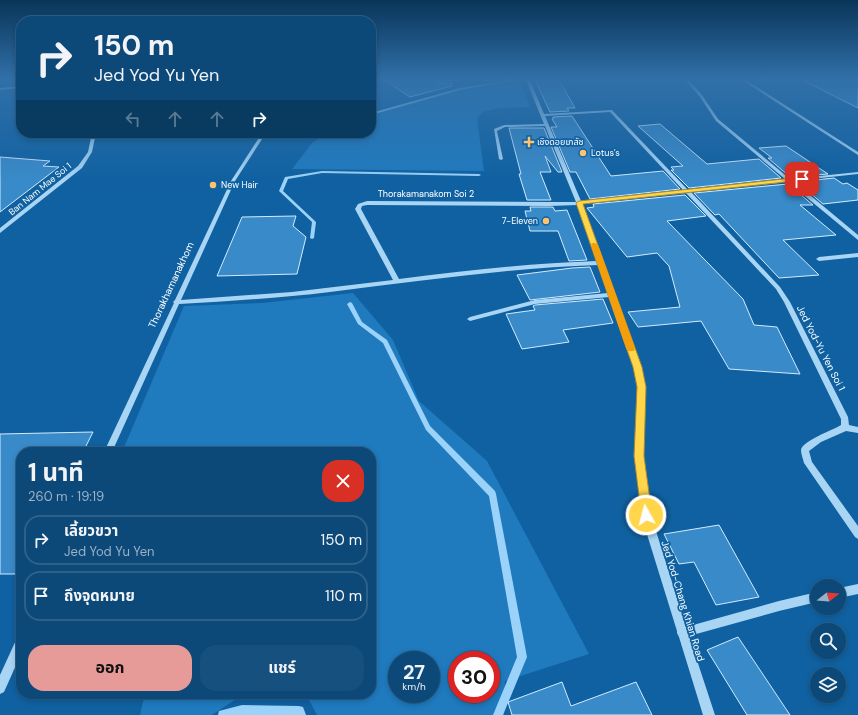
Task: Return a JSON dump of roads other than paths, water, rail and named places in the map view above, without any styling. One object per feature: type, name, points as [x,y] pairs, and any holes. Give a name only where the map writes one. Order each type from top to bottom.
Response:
[{"type":"street","name":"Jed Yod-Yu Yen Soi 1","points":[[543,116],[579,113]]},
{"type":"street","name":"Jed Yod-Yu Yen Soi 1","points":[[613,113],[778,288],[787,302],[845,419],[845,427]]},
{"type":"street","points":[[713,113],[717,120],[788,181],[858,238]]},
{"type":"street","points":[[795,113],[858,154]]},
{"type":"street","name":"Jed Yod-Chang Khian Road","points":[[543,116],[579,203],[602,264],[637,367],[642,387],[639,456],[646,515],[709,715]]},
{"type":"street","points":[[501,159],[495,130],[504,126],[547,125]]},
{"type":"street","name":"Ban Nam Mae Soi 1","points":[[0,231],[80,167],[90,152],[93,138]]},
{"type":"street","name":"Thorakhamanakhom","points":[[110,447],[233,181],[261,138]]},
{"type":"street","points":[[579,203],[858,173]]},
{"type":"street","name":"Thorakamanakom Soi 2","points":[[397,282],[358,209],[360,205],[367,203],[579,203]]},
{"type":"street","points":[[819,259],[858,255]]},
{"type":"street","points":[[176,302],[263,298],[510,268],[562,264],[602,264]]},
{"type":"street","points":[[470,319],[535,302],[612,295]]},
{"type":"street","points":[[858,430],[845,427],[838,432],[812,443],[806,450],[808,463],[858,534]]},
{"type":"street","points":[[846,592],[858,589]]},
{"type":"street","points":[[682,633],[779,606],[810,599]]},
{"type":"street","points":[[0,688],[16,653]]},
{"type":"waterway","points":[[312,238],[314,222],[281,191],[286,178],[322,172],[479,175]]},
{"type":"waterway","points":[[350,304],[360,323],[385,342],[428,428],[492,494],[522,657],[498,715]]},
{"type":"waterway","points":[[223,715],[242,710],[299,711],[301,715]]},
{"type":"place","name":"เชิงดอยเภสัช","points":[[529,142]]},
{"type":"place","name":"Lotus's","points":[[583,153]]},
{"type":"place","name":"New Hair","points":[[213,185]]},
{"type":"place","name":"7-Eleven","points":[[546,221]]}]
